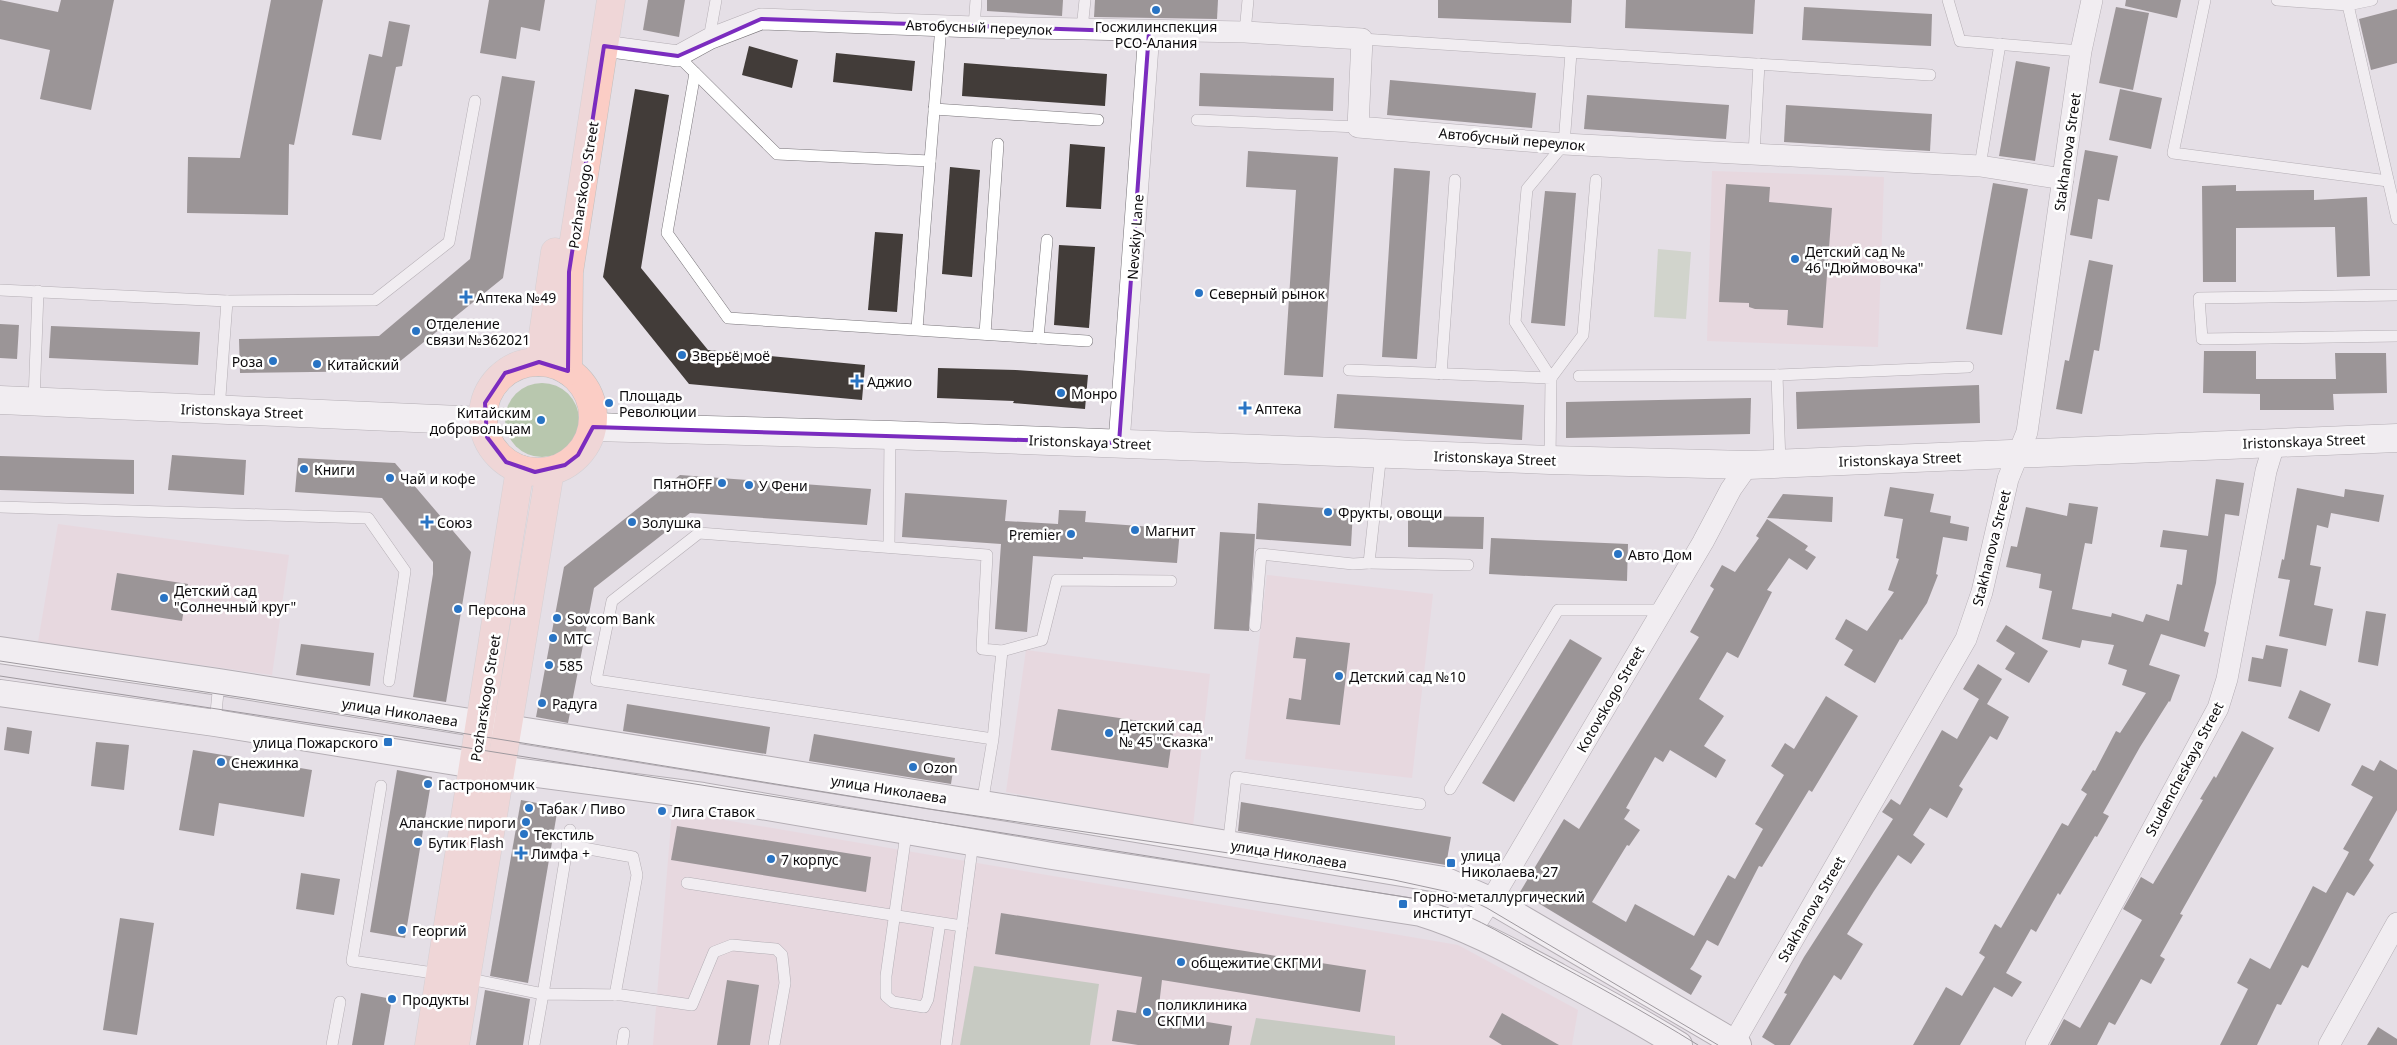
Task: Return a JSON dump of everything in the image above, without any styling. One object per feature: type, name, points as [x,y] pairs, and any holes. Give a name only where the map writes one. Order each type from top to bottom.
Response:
[{"type":"main road","name":"Pozharskogo Street","points":[[539,362],[592,0]]},
{"type":"main road","name":"Pozharskogo Street","points":[[568,370],[570,272],[612,0]]},
{"type":"main road","points":[[539,362],[554,364],[568,370],[583,385],[592,405],[592,427],[587,442],[578,455],[565,465],[550,471],[535,472],[520,469],[506,462],[495,451],[487,437],[484,421],[485,403],[493,386],[505,373],[521,365],[539,362]]},
{"type":"main road","name":"Iristonskaya Street","points":[[0,400],[484,421]]},
{"type":"main road","name":"Iristonskaya Street","points":[[592,427],[890,435],[1550,460],[1748,465],[2275,441],[2397,438]]},
{"type":"main road","name":"Pozharskogo Street","points":[[494,726],[520,469]]},
{"type":"main road","name":"Pozharskogo Street","points":[[429,1045],[453,976],[494,726],[550,471]]},
{"type":"main road","name":"Pozharskogo Street","points":[[453,976],[455,1045]]},
{"type":"street","name":"Stakhanova Street","points":[[1736,1044],[1966,639],[1982,592],[2008,478],[2027,432],[2081,51],[2092,0]]},
{"type":"street","name":"Автобусный переулок","points":[[678,56],[709,40],[761,19],[974,28],[1245,32],[1362,39]]},
{"type":"street","name":"Nevskiy Lane","points":[[1119,443],[1149,32]]},
{"type":"street","points":[[1358,127],[1362,39]]},
{"type":"street","points":[[604,46],[678,56]]},
{"type":"street","name":"Автобусный переулок","points":[[1358,127],[1564,144],[1980,166],[2063,179]]},
{"type":"street","name":"Studencheskaya Street","points":[[2036,1045],[2218,708],[2227,679],[2266,472],[2275,441]]},
{"type":"street","name":"Kotovskogo Street","points":[[1470,932],[1492,901],[1663,610],[1731,489],[1748,465]]},
{"type":"street","name":"улица Николаева","points":[[0,650],[219,682],[1225,843],[1444,880],[1492,901],[1736,1044]]},
{"type":"street","points":[[0,693],[215,723],[487,767],[703,796],[973,842],[1421,913],[1455,924],[1505,948],[1624,1012],[1679,1045]]},
{"type":"street","points":[[2329,1045],[2397,922]]},
{"type":"lane","points":[[709,40],[716,0]]},
{"type":"lane","points":[[974,28],[976,0]]},
{"type":"lane","points":[[1082,29],[1085,0]]},
{"type":"lane","points":[[1245,32],[1248,0]]},
{"type":"lane","points":[[1948,0],[1960,41],[2081,51]]},
{"type":"lane","points":[[2205,0],[2173,153],[2388,181]]},
{"type":"lane","points":[[2276,0],[2348,5],[2372,0]]},
{"type":"lane","points":[[2348,5],[2397,219]]},
{"type":"lane","points":[[917,329],[941,26]]},
{"type":"lane","name":"Автобусный переулок","points":[[1362,39],[1930,75]]},
{"type":"lane","points":[[1980,166],[2000,44]]},
{"type":"lane","points":[[1550,460],[1551,378],[1515,322],[1527,189],[1564,144],[1570,53]]},
{"type":"lane","points":[[678,56],[777,154],[930,161]]},
{"type":"lane","points":[[1754,154],[1759,64]]},
{"type":"lane","points":[[695,73],[667,233],[728,318],[1088,341]]},
{"type":"lane","points":[[0,290],[227,301],[375,300],[449,242],[475,101]]},
{"type":"lane","points":[[934,109],[1098,120]]},
{"type":"lane","points":[[1197,120],[1358,127]]},
{"type":"lane","points":[[985,334],[998,144]]},
{"type":"lane","points":[[1441,374],[1455,180]]},
{"type":"lane","points":[[1551,378],[1582,335],[1596,180]]},
{"type":"lane","points":[[1038,338],[1047,240]]},
{"type":"lane","points":[[34,402],[38,292]]},
{"type":"lane","points":[[2397,295],[2199,298],[2202,339],[2397,336]]},
{"type":"lane","points":[[218,410],[227,301]]},
{"type":"lane","points":[[1579,376],[1777,374],[1968,368]]},
{"type":"lane","points":[[1349,370],[1551,378]]},
{"type":"lane","points":[[1777,374],[1780,464]]},
{"type":"lane","points":[[889,548],[890,435]]},
{"type":"lane","points":[[1369,563],[1381,453]]},
{"type":"lane","points":[[0,507],[368,518],[406,571],[389,681]]},
{"type":"lane","points":[[993,739],[596,680],[612,601],[699,533],[987,555],[982,649],[1002,651],[1042,640],[1057,580],[1171,581]]},
{"type":"lane","points":[[1255,626],[1260,554],[1353,564],[1468,565]]},
{"type":"lane","points":[[1450,789],[1558,610],[1663,610]]},
{"type":"lane","points":[[982,804],[993,739],[1002,651]]},
{"type":"lane","points":[[215,723],[219,682]]},
{"type":"lane","points":[[1225,843],[1229,838],[1236,777],[1420,804]]},
{"type":"lane","points":[[381,786],[352,961],[453,976],[543,994],[615,994],[692,1005],[714,952],[732,945],[776,949],[782,955],[785,983],[774,1045]]},
{"type":"lane","points":[[534,1045],[570,830]]},
{"type":"lane","points":[[905,841],[886,976],[886,996],[893,1002],[924,1007],[928,999],[940,923]]},
{"type":"lane","points":[[946,1045],[973,842]]},
{"type":"lane","points":[[567,845],[633,857],[637,875],[615,994]]},
{"type":"lane","points":[[687,882],[962,926]]},
{"type":"lane","points":[[332,1045],[340,1002]]},
{"type":"highlighted area","points":[[761,19],[1149,32],[1119,443],[593,427],[578,455],[565,465],[535,472],[506,462],[487,437],[485,403],[505,373],[539,362],[568,371],[569,272],[604,46],[678,56]]},
{"type":"shaded area","name":"Детский сад № 46 \"Дюймовочка\"","points":[[1712,171],[1884,177],[1878,347],[1707,341]]},
{"type":"shaded area","name":"Детский сад \"Солнечный круг\"","points":[[58,524],[289,555],[272,675],[38,642]]},
{"type":"shaded area","name":"Детский сад №10","points":[[1267,575],[1433,594],[1412,778],[1245,759]]},
{"type":"shaded area","name":"Детский сад № 45 \"Сказка\"","points":[[1026,650],[1210,674],[1193,826],[1006,792]]},
{"type":"shaded area","points":[[672,811],[1458,945],[1578,1010],[1572,1045],[653,1045]]},
{"type":"green space","points":[[1658,249],[1691,252],[1686,319],[1654,317]]},
{"type":"green space","points":[[542,383],[563,389],[573,399],[579,420],[573,441],[563,451],[542,457],[521,451],[511,441],[505,420],[511,399],[521,389]]},
{"type":"green space","points":[[974,966],[1099,984],[1090,1045],[960,1045]]},
{"type":"green space","points":[[1256,1018],[1395,1036],[1395,1045],[1250,1045]]},
{"type":"building","points":[[0,0],[58,12],[61,0],[114,0],[91,110],[40,99],[50,50],[0,39]]},
{"type":"building","points":[[271,0],[323,0],[294,145],[289,144],[288,215],[187,213],[188,157],[240,158]]},
{"type":"building","points":[[489,0],[545,0],[540,31],[521,27],[516,59],[480,53]]},
{"type":"building","points":[[648,0],[685,0],[679,37],[643,30]]},
{"type":"building","points":[[987,0],[1063,0],[1062,16],[987,11]]},
{"type":"building","name":"Госжилинспекция РСО-Алания","points":[[1095,0],[1218,0],[1217,19],[1094,17]]},
{"type":"building","points":[[1438,0],[1572,0],[1571,23],[1438,18]]},
{"type":"building","points":[[1626,0],[1755,0],[1753,34],[1625,28]]},
{"type":"building","points":[[2126,0],[2181,0],[2177,18],[2125,6]]},
{"type":"building","points":[[1804,7],[1932,14],[1931,46],[1802,40]]},
{"type":"building","points":[[2116,7],[2149,13],[2133,90],[2099,83]]},
{"type":"building","points":[[2397,9],[2397,63],[2371,70],[2359,19]]},
{"type":"building","points":[[389,21],[410,25],[402,66],[396,67],[381,140],[352,135],[369,54],[382,57]]},
{"type":"building","points":[[749,46],[798,60],[792,88],[742,75]]},
{"type":"building","points":[[836,53],[915,61],[912,91],[833,82]]},
{"type":"building","points":[[2016,61],[2050,67],[2035,161],[1999,156]]},
{"type":"building","points":[[964,63],[1107,74],[1105,106],[962,96]]},
{"type":"building","points":[[1200,73],[1334,78],[1333,111],[1199,106]]},
{"type":"building","points":[[502,76],[535,81],[503,278],[388,371],[240,373],[239,339],[379,336],[470,259]]},
{"type":"building","points":[[1390,80],[1536,93],[1532,128],[1387,115]]},
{"type":"building","points":[[635,89],[669,95],[641,268],[708,350],[865,365],[862,400],[689,384],[603,277]]},
{"type":"building","points":[[2120,89],[2162,98],[2151,149],[2109,140]]},
{"type":"building","points":[[1587,95],[1729,105],[1726,139],[1584,129]]},
{"type":"building","points":[[1786,105],[1932,114],[1930,151],[1784,142]]},
{"type":"building","points":[[1070,144],[1105,147],[1101,209],[1066,207]]},
{"type":"building","points":[[2085,150],[2118,156],[2109,201],[2098,199],[2092,239],[2070,235]]},
{"type":"building","points":[[1248,151],[1338,157],[1323,377],[1284,375],[1296,190],[1246,187]]},
{"type":"building","points":[[950,167],[980,170],[972,277],[942,274]]},
{"type":"building","points":[[1394,168],[1430,171],[1417,359],[1382,357]]},
{"type":"building","points":[[1993,183],[2028,189],[2002,335],[1966,329]]},
{"type":"building","points":[[1726,184],[1770,187],[1769,202],[1832,208],[1823,328],[1787,325],[1788,310],[1755,309],[1749,307],[1749,303],[1719,302]]},
{"type":"building","points":[[2236,185],[2236,191],[2314,190],[2314,200],[2367,197],[2370,276],[2337,277],[2335,227],[2236,228],[2236,282],[2203,282],[2202,186]]},
{"type":"building","points":[[1545,191],[1576,193],[1565,326],[1531,323]]},
{"type":"building","points":[[875,232],[903,234],[897,312],[868,310]]},
{"type":"building","points":[[1059,245],[1095,247],[1089,328],[1054,325]]},
{"type":"building","points":[[2089,260],[2113,265],[2099,351],[2094,350],[2082,414],[2056,409],[2065,360],[2069,361]]},
{"type":"building","points":[[0,324],[19,325],[17,359],[0,358]]},
{"type":"building","points":[[51,326],[200,332],[198,365],[49,358]]},
{"type":"building","points":[[2204,351],[2256,351],[2256,379],[2336,379],[2335,353],[2386,353],[2387,393],[2333,394],[2334,410],[2260,410],[2260,394],[2203,393]]},
{"type":"building","points":[[938,368],[1016,370],[1088,375],[1085,409],[1013,403],[1014,401],[937,398]]},
{"type":"building","points":[[1979,385],[1980,423],[1797,429],[1796,392]]},
{"type":"building","points":[[1337,394],[1524,405],[1522,440],[1334,428]]},
{"type":"building","points":[[1751,398],[1750,434],[1566,438],[1566,402]]},
{"type":"building","points":[[172,455],[246,460],[244,495],[168,490]]},
{"type":"building","points":[[0,456],[134,460],[134,494],[0,490]]},
{"type":"building","points":[[298,458],[395,463],[471,552],[446,702],[413,697],[433,574],[433,562],[382,498],[295,492]]},
{"type":"building","points":[[680,475],[871,489],[867,525],[690,513],[594,588],[568,723],[536,717],[564,567]]},
{"type":"building","points":[[2216,479],[2244,483],[2239,516],[2225,514],[2216,583],[2204,631],[2209,633],[2205,647],[2161,634],[2149,665],[2180,675],[2170,702],[2140,747],[2103,813],[2109,816],[2097,837],[2095,836],[2060,895],[2058,893],[2036,932],[2031,929],[2006,973],[2022,982],[2012,997],[1994,987],[1960,1045],[1913,1045],[1946,987],[1962,996],[1985,957],[1979,953],[1995,924],[2001,928],[2062,823],[2068,826],[2087,794],[2081,790],[2093,770],[2095,771],[2116,731],[2120,733],[2146,693],[2122,685],[2127,670],[2108,664],[2114,645],[2082,640],[2080,648],[2042,639],[2052,591],[2039,588],[2041,574],[2006,567],[2011,546],[2017,547],[2026,507],[2067,516],[2069,503],[2098,507],[2092,544],[2085,543],[2072,609],[2111,617],[2112,613],[2143,622],[2146,614],[2169,621],[2177,584],[2182,585],[2187,550],[2160,547],[2163,530],[2208,536]]},
{"type":"building","points":[[1890,487],[1934,494],[1930,512],[1951,516],[1950,523],[1969,527],[1967,541],[1943,537],[1936,574],[1938,575],[1927,603],[1902,640],[1900,639],[1875,683],[1844,665],[1853,650],[1835,639],[1846,619],[1867,631],[1894,592],[1888,590],[1899,559],[1896,558],[1903,519],[1884,516]]},
{"type":"building","points":[[2297,488],[2344,497],[2345,489],[2384,495],[2379,522],[2331,513],[2328,528],[2317,525],[2310,565],[2321,567],[2314,605],[2333,609],[2326,646],[2279,636],[2290,580],[2278,578],[2282,559],[2284,560]]},
{"type":"building","points":[[905,493],[1007,500],[1005,521],[1058,524],[1059,510],[1086,511],[1085,522],[1180,529],[1177,563],[1033,556],[1027,632],[995,629],[1001,544],[902,537]]},
{"type":"building","points":[[1783,494],[1833,497],[1832,522],[1767,518]]},
{"type":"building","points":[[1258,503],[1353,510],[1351,546],[1256,539]]},
{"type":"building","points":[[1408,516],[1484,517],[1483,549],[1408,547]]},
{"type":"building","points":[[1767,519],[1808,546],[1805,550],[1816,557],[1807,570],[1789,558],[1767,590],[1772,592],[1738,658],[1727,652],[1699,699],[1724,716],[1704,746],[1726,760],[1716,778],[1670,750],[1663,762],[1655,757],[1626,808],[1630,810],[1624,819],[1640,830],[1629,846],[1627,845],[1592,902],[1626,922],[1635,904],[1694,936],[1728,875],[1735,879],[1763,829],[1755,824],[1784,775],[1771,766],[1785,743],[1794,749],[1826,696],[1858,716],[1812,792],[1809,790],[1762,867],[1759,866],[1718,946],[1707,940],[1690,969],[1702,976],[1691,995],[1520,892],[1564,819],[1579,829],[1699,637],[1690,632],[1714,589],[1710,586],[1722,565],[1735,572],[1759,538],[1756,536]]},
{"type":"building","points":[[1220,532],[1255,534],[1249,631],[1214,629]]},
{"type":"building","points":[[1491,538],[1628,544],[1627,581],[1489,574]]},
{"type":"building","points":[[117,573],[188,584],[182,621],[111,610]]},
{"type":"building","points":[[2366,611],[2386,614],[2378,666],[2358,662]]},
{"type":"building","points":[[2006,625],[2048,651],[2029,683],[2005,669],[2015,653],[1996,641]]},
{"type":"building","points":[[1296,637],[1350,643],[1340,725],[1286,719],[1289,698],[1301,700],[1306,659],[1293,658]]},
{"type":"building","points":[[1570,639],[1602,658],[1514,802],[1482,783]]},
{"type":"building","points":[[301,644],[374,653],[370,686],[296,675]]},
{"type":"building","points":[[2266,645],[2288,649],[2281,687],[2248,681],[2252,657],[2263,659]]},
{"type":"building","points":[[1978,664],[2002,679],[1987,704],[2009,717],[1997,740],[1990,736],[1959,786],[1963,789],[1947,818],[1930,808],[1913,835],[1925,844],[1911,864],[1898,855],[1874,891],[1847,934],[1863,944],[1841,980],[1834,975],[1790,1045],[1775,1045],[1762,1037],[1787,994],[1784,993],[1804,957],[1893,819],[1882,812],[1891,799],[1900,805],[1942,730],[1957,739],[1979,699],[1963,689]]},
{"type":"building","points":[[2300,690],[2331,704],[2319,732],[2288,718]]},
{"type":"building","points":[[627,704],[770,727],[766,754],[623,731]]},
{"type":"building","points":[[1058,709],[1174,726],[1168,768],[1051,750]]},
{"type":"building","points":[[7,727],[32,731],[29,754],[4,750]]},
{"type":"building","points":[[2242,731],[2274,748],[2180,914],[2183,915],[2160,956],[2165,959],[2151,984],[2141,979],[2115,1025],[2109,1022],[2097,1045],[2050,1045],[2064,1019],[2080,1028],[2142,920],[2123,909],[2141,877],[2153,884],[2203,800],[2200,799],[2214,776],[2216,778]]},
{"type":"building","points":[[814,734],[955,758],[951,784],[809,761]]},
{"type":"building","points":[[96,742],[129,745],[124,790],[91,786]]},
{"type":"building","points":[[193,750],[312,770],[304,817],[219,803],[214,836],[179,830]]},
{"type":"building","points":[[2380,760],[2397,770],[2397,810],[2369,860],[2374,865],[2354,896],[2347,892],[2308,968],[2302,965],[2281,1005],[2277,1004],[2257,1045],[2220,1045],[2248,989],[2237,983],[2250,958],[2270,969],[2313,886],[2326,893],[2347,856],[2349,852],[2343,849],[2373,797],[2351,785],[2362,765],[2374,771]]},
{"type":"building","points":[[397,770],[432,777],[405,938],[370,932]]},
{"type":"building","points":[[521,800],[558,807],[528,983],[490,976]]},
{"type":"building","points":[[1241,802],[1451,837],[1446,865],[1238,831]]},
{"type":"building","name":"7 корпус","points":[[677,826],[871,857],[866,892],[671,860]]},
{"type":"building","points":[[301,873],[340,879],[334,915],[296,909]]},
{"type":"building","name":"общежитие СКГМИ","points":[[1001,913],[1366,970],[1360,1012],[1162,980],[1158,1014],[1232,1026],[1229,1045],[1138,1045],[1112,1041],[1117,1010],[1136,1013],[1142,977],[995,954]]},
{"type":"building","points":[[120,918],[154,923],[137,1035],[103,1030]]},
{"type":"building","points":[[727,980],[759,985],[750,1045],[717,1045]]},
{"type":"building","points":[[485,990],[530,999],[523,1045],[476,1045]]},
{"type":"building","points":[[361,993],[392,999],[384,1045],[352,1045]]},
{"type":"building","points":[[1502,1013],[1559,1045],[1502,1045],[1489,1037]]},
{"type":"building","points":[[2378,1027],[2397,1039],[2397,1045],[2367,1045]]},
{"type":"tram line","points":[[0,661],[245,698],[936,810],[1283,861],[1394,880],[1458,894],[1487,908],[1718,1045]]},
{"type":"tram line","points":[[0,676],[362,731],[1424,900],[1454,910],[1495,930],[1617,997],[1698,1045]]},
{"type":"place","name":"Госжилинспекция РСО-Алания","points":[[1156,10]]},
{"type":"place","name":"Детский сад № 46 \"Дюймовочка\"","points":[[1795,259]]},
{"type":"place","name":"Северный рынок","points":[[1199,293]]},
{"type":"place","name":"Аптека №49","points":[[466,297]]},
{"type":"place","name":"Отделение связи №362021","points":[[416,331]]},
{"type":"place","name":"Зверьё моё","points":[[682,355]]},
{"type":"place","name":"Роза","points":[[273,361]]},
{"type":"place","name":"Китайский","points":[[317,364]]},
{"type":"place","name":"Аджио","points":[[857,381]]},
{"type":"place","name":"Монро","points":[[1061,393]]},
{"type":"place","name":"Площадь Революции","points":[[609,403]]},
{"type":"place","name":"Аптека","points":[[1245,408]]},
{"type":"place","name":"Китайским добровольцам","points":[[541,420]]},
{"type":"place","name":"Книги","points":[[304,469]]},
{"type":"place","name":"Чай и кофе","points":[[390,478]]},
{"type":"place","name":"ПятнOFF","points":[[722,483]]},
{"type":"place","name":"У Фени","points":[[749,485]]},
{"type":"place","name":"Фрукты, овощи","points":[[1328,512]]},
{"type":"place","name":"Союз","points":[[427,522]]},
{"type":"place","name":"Золушка","points":[[632,522]]},
{"type":"place","name":"Магнит","points":[[1135,530]]},
{"type":"place","name":"Premier","points":[[1071,534]]},
{"type":"place","name":"Авто Дом","points":[[1618,554]]},
{"type":"place","name":"Детский сад \"Солнечный круг\"","points":[[164,598]]},
{"type":"place","name":"Персона","points":[[458,609]]},
{"type":"place","name":"Sovcom Bank","points":[[557,618]]},
{"type":"place","name":"МТС","points":[[553,638]]},
{"type":"place","name":"585","points":[[549,665]]},
{"type":"place","name":"Детский сад №10","points":[[1339,676]]},
{"type":"place","name":"Радуга","points":[[542,703]]},
{"type":"place","name":"Детский сад № 45 \"Сказка\"","points":[[1109,733]]},
{"type":"place","name":"улица Пожарского","points":[[388,742]]},
{"type":"place","name":"Снежинка","points":[[221,762]]},
{"type":"place","name":"Ozon","points":[[913,767]]},
{"type":"place","name":"Гастрономчик","points":[[428,784]]},
{"type":"place","name":"Табак / Пиво","points":[[529,808]]},
{"type":"place","name":"Лига Ставок","points":[[662,811]]},
{"type":"place","name":"Аланские пироги","points":[[526,822]]},
{"type":"place","name":"Текстиль","points":[[524,834]]},
{"type":"place","name":"Бутик Flash","points":[[418,842]]},
{"type":"place","name":"Лимфа +","points":[[521,853]]},
{"type":"place","name":"7 корпус","points":[[771,859]]},
{"type":"place","name":"улица Николаева, 27","points":[[1451,863]]},
{"type":"place","name":"Горно-металлургический институт","points":[[1403,904]]},
{"type":"place","name":"Георгий","points":[[402,930]]},
{"type":"place","name":"общежитие СКГМИ","points":[[1181,962]]},
{"type":"place","name":"Продукты","points":[[392,999]]},
{"type":"place","name":"поликлиника СКГМИ","points":[[1147,1012]]}]
